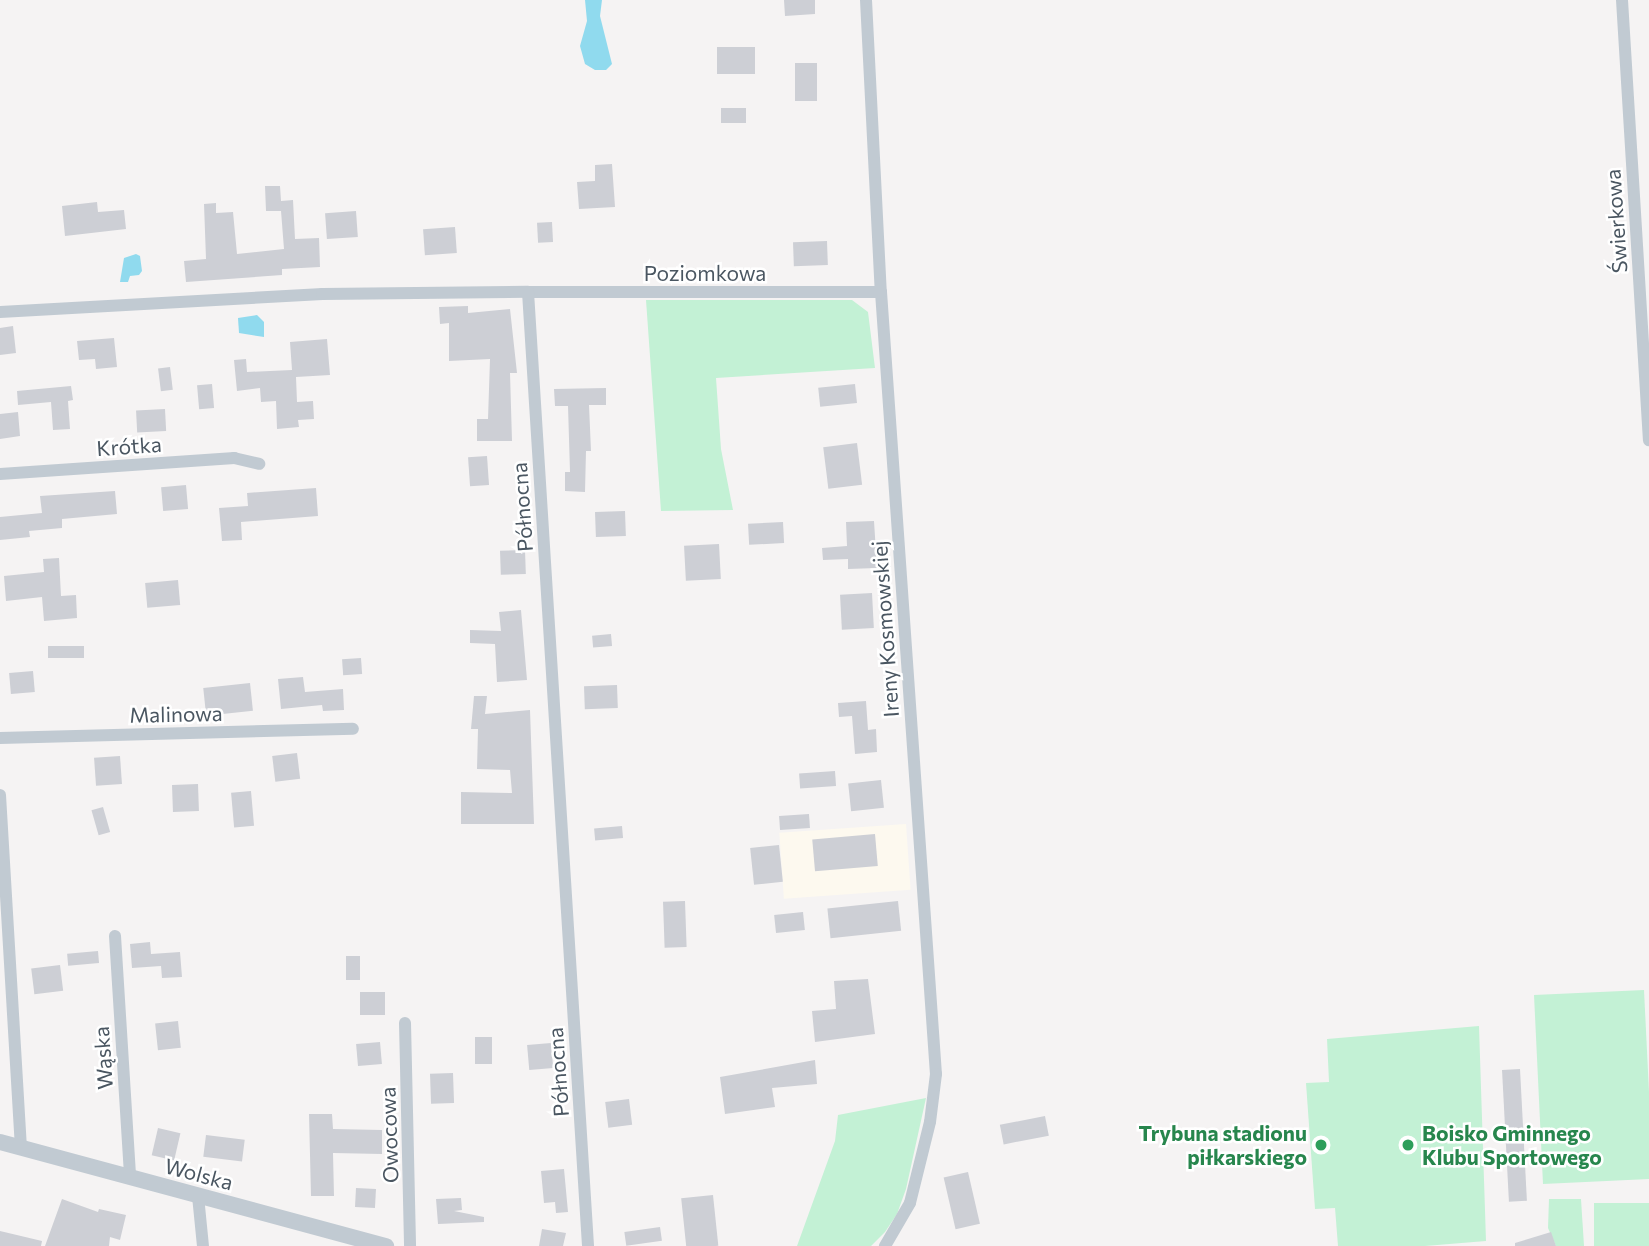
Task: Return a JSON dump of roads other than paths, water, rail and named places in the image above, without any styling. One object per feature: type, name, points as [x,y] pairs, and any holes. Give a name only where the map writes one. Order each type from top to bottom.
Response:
[{"type":"street","name":"Ireny Kosmowskiej","points":[[866,0],[881,292],[936,1074],[930,1122],[910,1203],[885,1246]]},
{"type":"street","name":"Świerkowa","points":[[1622,0],[1649,440]]},
{"type":"street","name":"Poziomkowa","points":[[528,292],[881,292]]},
{"type":"street","points":[[0,312],[310,295],[528,292]]},
{"type":"street","name":"Północna","points":[[528,292],[588,1246]]},
{"type":"street","name":"Krótka","points":[[0,474],[234,458],[259,464]]},
{"type":"street","name":"Malinowa","points":[[0,738],[353,729]]},
{"type":"street","points":[[0,795],[20,1147]]},
{"type":"street","name":"Wąska","points":[[115,936],[131,1177]]},
{"type":"street","name":"Owocowa","points":[[405,1023],[410,1246]]},
{"type":"street","name":"Wolska","points":[[0,1142],[386,1246]]},
{"type":"street","points":[[198,1196],[203,1246]]},
{"type":"water","points":[[585,0],[602,0],[600,16],[612,64],[606,70],[595,70],[585,64],[580,46],[587,21]]},
{"type":"water","points":[[136,254],[140,256],[142,271],[139,275],[130,276],[128,282],[120,282],[124,258]]},
{"type":"water","points":[[257,315],[264,322],[264,337],[239,333],[238,318]]},
{"type":"place","name":"Trybuna stadionu piłkarskiego","points":[[1321,1145]]},
{"type":"place","name":"Boisko Gminnego Klubu Sportowego","points":[[1408,1145]]}]
